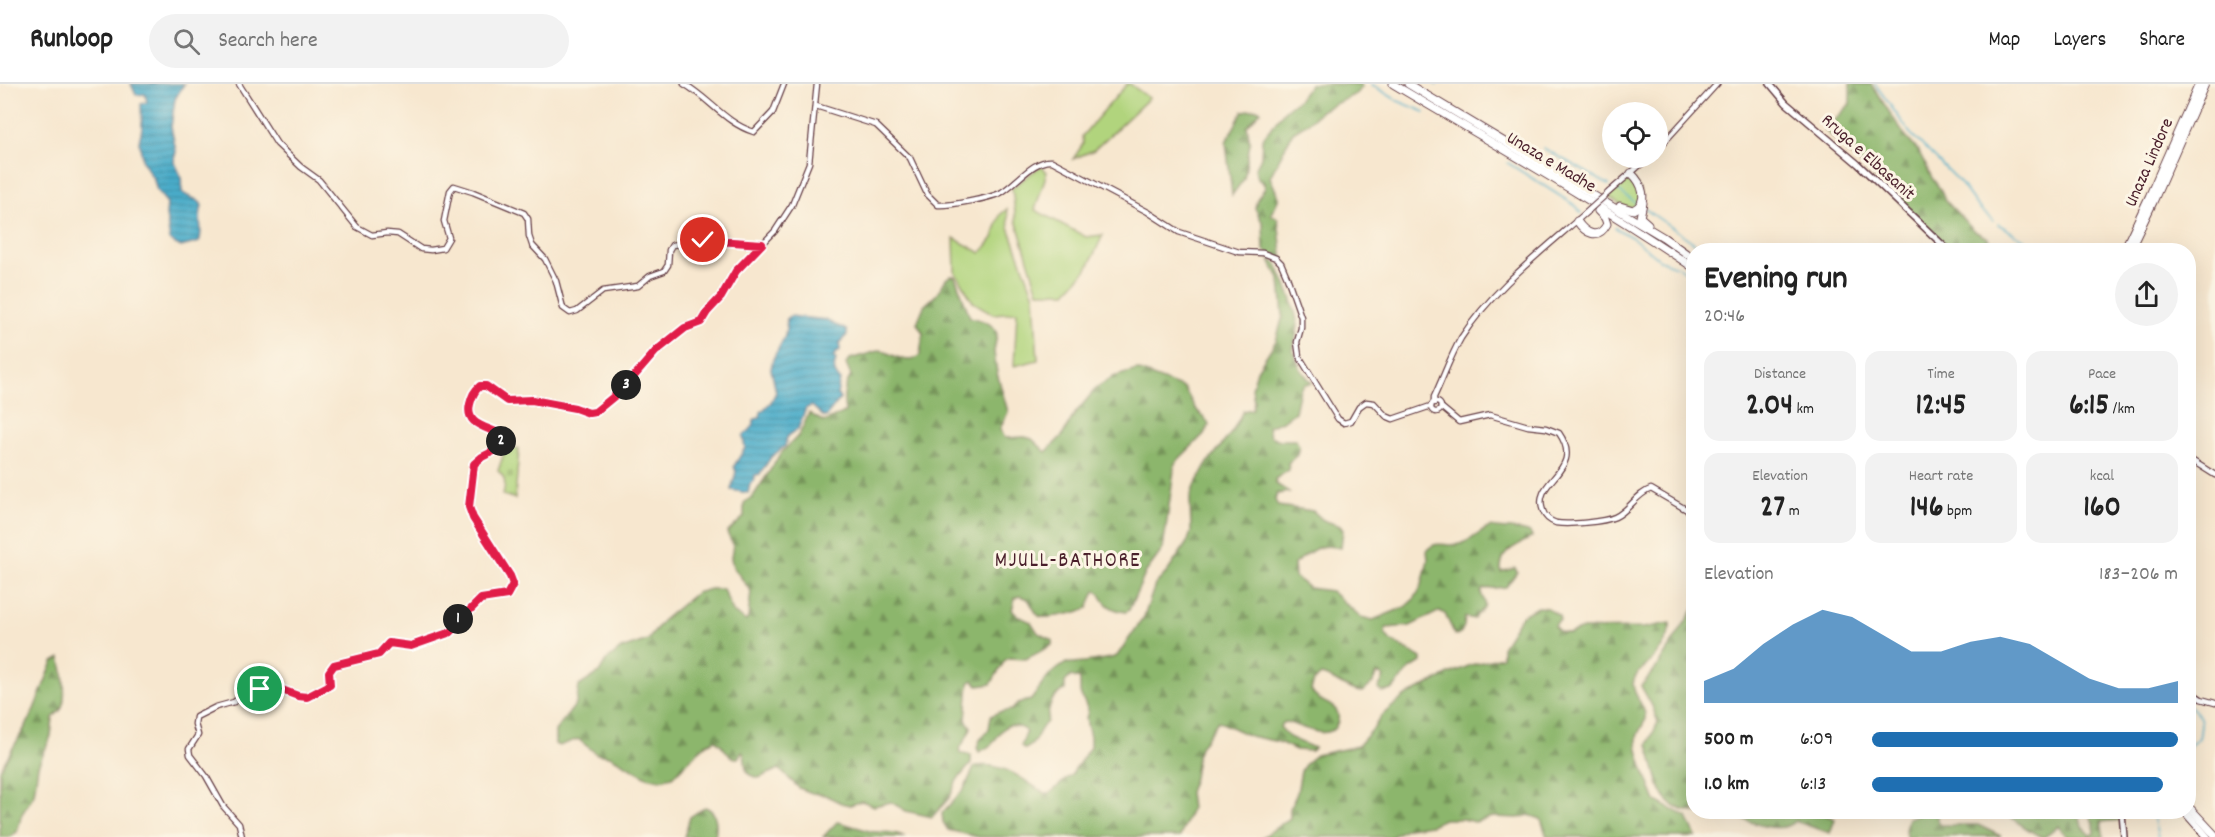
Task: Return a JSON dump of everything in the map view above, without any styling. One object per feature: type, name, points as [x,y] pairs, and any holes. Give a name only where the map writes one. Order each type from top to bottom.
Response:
[{"type":"highway","name":"Unaza e Madhe","points":[[1393,84],[1557,177]]},
{"type":"highway","name":"Unaza e Madhe","points":[[1408,84],[1686,255]]},
{"type":"highway","name":"Unaza Lindore","points":[[2128,243],[2150,198],[2199,84]]},
{"type":"highway","name":"Unaza Lindore","points":[[2133,243],[2205,84]]},
{"type":"highway","points":[[1576,222],[1590,234],[1600,233],[1607,224],[1600,212],[1562,189],[1557,177],[1571,178],[1630,210],[1639,207],[1643,197],[1640,183],[1633,172]]},
{"type":"highway","points":[[1633,172],[1642,184],[1644,196],[1640,217],[1661,241]]},
{"type":"highway","points":[[1576,222],[1586,234],[1593,236],[1601,234],[1613,225],[1624,226],[1661,241]]},
{"type":"highway","name":"Unaza e Madhe","points":[[1661,241],[1686,261]]},
{"type":"highway","points":[[2196,815],[2215,835]]},
{"type":"highway","points":[[2191,819],[2207,837]]},
{"type":"main road","name":"Rruga e Elbasanit","points":[[1770,84],[1786,103],[1858,164],[1941,243]]},
{"type":"main road","points":[[2122,819],[2124,837]]},
{"type":"street","points":[[239,84],[277,144],[301,167],[319,180],[352,221],[372,235],[398,234],[422,249],[443,248],[449,238],[444,221],[453,186],[524,213],[528,219],[532,245],[545,259],[556,281],[563,308],[570,313],[577,311],[603,291],[638,286],[650,276],[664,271],[668,265],[669,250],[672,245],[708,240],[762,244]]},
{"type":"street","points":[[684,84],[699,92],[729,119],[754,132],[773,112],[784,84]]},
{"type":"street","points":[[242,837],[239,824],[223,806],[206,776],[190,755],[189,749],[198,735],[196,717],[216,707],[234,702],[254,686],[268,692],[282,690],[302,697],[312,695],[330,685],[329,672],[334,665],[379,654],[389,643],[411,646],[451,632],[458,619],[481,599],[507,595],[513,584],[510,576],[473,518],[469,507],[474,464],[498,449],[501,441],[498,433],[477,424],[469,414],[470,403],[476,390],[480,386],[486,386],[507,401],[532,400],[589,413],[595,412],[623,389],[656,351],[685,328],[701,322],[721,297],[736,271],[788,214],[809,163],[817,84]]},
{"type":"street","points":[[1668,139],[1717,84]]},
{"type":"street","points":[[816,106],[876,125],[910,158],[927,194],[938,205],[949,205],[992,196],[1008,188],[1038,163],[1052,160],[1148,212],[1179,232],[1239,252],[1263,253],[1276,258],[1287,277],[1301,317],[1297,342],[1299,356],[1328,406],[1341,422],[1351,421],[1359,407],[1366,402],[1374,403],[1386,416],[1393,419],[1439,403],[1459,422],[1490,415],[1559,433],[1566,452],[1565,462],[1562,471],[1545,488],[1541,501],[1544,513],[1554,522],[1610,519],[1619,515],[1651,489],[1686,509]]},
{"type":"street","points":[[1441,407],[1439,411],[1432,410],[1434,398],[1457,345],[1486,306],[1510,280],[1637,168]]},
{"type":"street","points":[[2196,463],[2215,475]]},
{"type":"street","points":[[2196,696],[2215,703]]},
{"type":"green space","points":[[1127,84],[1149,98],[1094,150],[1073,159],[1083,144],[1082,136]]},
{"type":"green space","points":[[1310,84],[1361,84],[1362,87],[1356,94],[1322,110],[1293,132],[1270,177],[1279,198],[1271,214],[1278,219],[1283,262],[1264,250],[1263,224],[1255,208],[1257,199],[1265,188],[1255,169],[1261,157],[1262,139]]},
{"type":"green space","points":[[1850,84],[1871,84],[1905,136],[1919,152],[1945,200],[1974,231],[1988,238],[1990,243],[1944,243],[1825,130],[1850,104]]},
{"type":"green space","points":[[1257,109],[1261,111],[1247,126],[1250,143],[1244,179],[1232,195],[1226,142],[1243,111]]},
{"type":"green space","points":[[1041,166],[1047,172],[1035,210],[1086,237],[1103,235],[1087,269],[1066,292],[1038,292],[1016,220],[1012,188]]},
{"type":"green space","points":[[1631,176],[1641,192],[1637,207],[1626,208],[1608,197]]},
{"type":"green space","points":[[1007,209],[1009,227],[1034,296],[1038,360],[1014,366],[1017,312],[993,314],[973,302],[955,272],[954,238],[981,253],[993,238],[1000,215]]},
{"type":"green space","points":[[1269,259],[1277,264],[1292,300],[1298,325],[1293,351],[1301,370],[1312,383],[1305,384],[1300,389],[1295,412],[1268,427],[1270,436],[1280,440],[1296,440],[1299,446],[1297,455],[1288,463],[1289,470],[1275,479],[1276,484],[1289,492],[1277,494],[1275,500],[1278,506],[1313,511],[1323,520],[1340,526],[1343,530],[1341,548],[1326,546],[1315,549],[1294,564],[1295,577],[1309,588],[1331,591],[1361,617],[1373,620],[1405,607],[1415,598],[1422,585],[1428,560],[1427,550],[1430,547],[1437,544],[1460,544],[1490,527],[1530,533],[1532,537],[1506,553],[1501,564],[1501,572],[1515,568],[1517,572],[1506,587],[1483,589],[1481,593],[1484,608],[1474,619],[1465,617],[1460,634],[1455,635],[1445,614],[1440,611],[1410,626],[1386,628],[1385,633],[1390,640],[1421,658],[1421,662],[1410,669],[1392,690],[1382,692],[1378,689],[1384,677],[1380,674],[1376,675],[1373,683],[1363,692],[1321,675],[1314,681],[1311,690],[1313,694],[1338,713],[1338,722],[1333,729],[1321,733],[1286,722],[1280,727],[1289,737],[1314,748],[1311,751],[1296,750],[1279,742],[1250,736],[1218,721],[1200,747],[1197,756],[1194,778],[1189,792],[1191,809],[1180,837],[979,837],[948,830],[943,822],[942,813],[964,789],[975,766],[995,766],[1012,772],[1049,794],[1072,774],[1090,747],[1086,719],[1088,710],[1080,693],[1080,679],[1071,676],[1065,682],[1065,690],[1053,699],[1049,707],[1047,722],[1029,747],[1025,749],[1021,746],[1026,733],[1024,729],[1006,726],[992,744],[979,752],[977,748],[989,729],[991,716],[1012,710],[1018,703],[1031,700],[1049,675],[1066,663],[1117,656],[1144,617],[1155,585],[1168,571],[1188,541],[1191,532],[1190,498],[1193,489],[1206,465],[1232,432],[1243,411],[1252,409],[1254,401],[1252,388],[1257,370],[1276,341],[1283,316],[1280,280]]},
{"type":"green space","points":[[950,276],[955,276],[970,317],[989,324],[997,334],[994,352],[997,373],[1008,412],[1000,429],[1005,438],[1032,439],[1046,452],[1062,436],[1074,415],[1097,387],[1113,377],[1137,370],[1184,388],[1195,408],[1208,422],[1209,426],[1204,434],[1175,463],[1163,549],[1146,572],[1129,610],[1126,612],[1112,608],[1106,604],[1099,592],[1095,591],[1088,608],[1063,615],[1043,617],[1037,614],[1028,599],[1019,596],[1015,598],[1012,610],[1018,616],[1031,622],[1038,633],[1052,640],[1052,645],[1026,659],[1009,658],[1005,660],[991,684],[979,686],[973,680],[969,683],[966,720],[971,727],[959,751],[962,754],[971,755],[971,764],[957,780],[950,797],[932,817],[906,811],[891,802],[874,806],[862,801],[850,805],[841,803],[825,795],[799,788],[779,769],[759,778],[750,775],[746,769],[742,751],[738,758],[734,758],[715,740],[706,744],[672,777],[660,780],[647,777],[610,756],[597,754],[578,739],[559,746],[555,744],[555,731],[576,704],[579,686],[599,673],[606,661],[621,649],[648,640],[662,621],[696,593],[710,589],[723,589],[733,612],[746,621],[751,591],[733,567],[731,558],[733,545],[727,533],[744,517],[744,503],[754,495],[782,452],[799,435],[809,413],[824,422],[845,412],[844,394],[851,376],[846,364],[850,359],[881,350],[905,360],[920,355],[923,333],[917,323],[924,306],[937,294]]},
{"type":"green space","points":[[519,449],[515,499],[503,495],[504,479],[498,471],[505,450]]},
{"type":"green space","points":[[1538,607],[1547,608],[1559,616],[1560,620],[1554,626],[1560,632],[1569,634],[1583,629],[1643,628],[1670,623],[1669,634],[1662,646],[1634,680],[1635,693],[1645,714],[1637,736],[1637,745],[1656,801],[1686,816],[1696,837],[1547,837],[1541,819],[1529,815],[1518,818],[1493,817],[1475,822],[1444,819],[1431,825],[1407,828],[1391,837],[1263,837],[1290,818],[1290,809],[1297,793],[1301,771],[1306,763],[1316,755],[1358,746],[1381,716],[1404,697],[1471,665],[1502,657],[1502,647],[1522,615]]},
{"type":"green space","points":[[1686,621],[1686,810],[1673,805],[1660,789],[1648,744],[1658,722],[1641,686],[1656,668]]},
{"type":"green space","points":[[60,658],[64,682],[63,702],[61,710],[53,718],[51,736],[38,766],[34,794],[22,814],[17,832],[9,837],[0,837],[0,770],[30,719],[53,662]]},
{"type":"green space","points":[[705,807],[714,815],[715,837],[684,837],[690,817]]},
{"type":"green space","points":[[1743,819],[1835,819],[1830,833],[1795,821],[1788,826],[1762,826]]},
{"type":"green space","points":[[1908,819],[1937,819],[1941,825],[1978,825],[2001,836],[1906,837]]},
{"type":"green space","points":[[2013,819],[2080,819],[2082,826],[2091,835],[2095,833],[2095,829],[2091,819],[2120,820],[2101,822],[2104,837],[2067,837],[2059,826],[2043,837]]},
{"type":"green space","points":[[837,822],[870,831],[894,833],[905,837],[823,837]]},
{"type":"water","points":[[131,84],[184,84],[175,99],[171,127],[176,151],[174,161],[181,176],[182,192],[201,203],[202,206],[199,242],[181,247],[170,241],[166,215],[167,203],[157,191],[154,180],[143,162],[139,142],[142,128],[141,104],[147,102],[145,94],[136,95]]},
{"type":"water","points":[[790,316],[828,320],[847,331],[847,335],[839,343],[840,350],[833,356],[836,360],[836,375],[840,380],[837,394],[840,399],[826,417],[812,406],[806,408],[798,429],[787,437],[785,446],[771,457],[760,474],[755,475],[748,493],[731,490],[736,472],[734,466],[745,448],[743,436],[751,429],[755,419],[760,418],[761,412],[771,402],[776,392],[771,369],[773,359],[785,336],[787,318]]},
{"type":"waterway","points":[[1371,84],[1398,101],[1425,112]]},
{"type":"waterway","points":[[1875,84],[1910,133],[1961,184],[1977,206],[1993,221]]},
{"type":"waterway","points":[[1543,148],[1609,185]]},
{"type":"waterway","points":[[1508,163],[1576,206],[1581,213]]},
{"type":"waterway","points":[[1617,190],[1636,203]]},
{"type":"waterway","points":[[1645,209],[1694,243]]},
{"type":"waterway","points":[[1998,224],[2028,243]]},
{"type":"waterway","points":[[1615,228],[1633,238],[1660,260],[1686,272]]},
{"type":"waterway","points":[[2196,712],[2201,722],[2199,738],[2196,740]]},
{"type":"waterway","points":[[2154,819],[2158,837]]},
{"type":"district","name":"MJULL-BATHORE","points":[[1068,559]]},
{"type":"route","points":[[260,689],[268,692],[282,690],[307,697],[330,685],[331,666],[379,654],[389,643],[407,647],[451,632],[458,619],[481,599],[503,596],[510,592],[513,584],[510,576],[473,518],[469,507],[474,464],[478,459],[498,449],[501,441],[498,433],[477,424],[471,418],[469,408],[473,394],[480,386],[486,386],[507,401],[532,400],[589,413],[599,410],[623,389],[656,351],[688,326],[701,322],[719,300],[736,271],[762,244],[703,240]]}]
